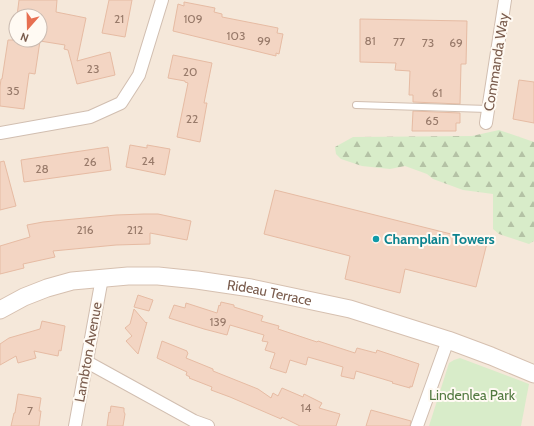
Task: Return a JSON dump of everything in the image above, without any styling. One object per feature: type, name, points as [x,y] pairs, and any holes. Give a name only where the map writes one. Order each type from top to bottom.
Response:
[{"type":"street","points":[[0,133],[90,117],[121,103],[139,74],[162,0]]},
{"type":"street","name":"Commanda Way","points":[[486,124],[505,0]]},
{"type":"street","name":"Rideau Terrace","points":[[0,310],[24,297],[47,288],[72,281],[128,276],[158,276],[197,280],[251,288],[350,309],[448,340],[492,356],[534,374]]},
{"type":"street","name":"Lambton Avenue","points":[[75,426],[102,278]]},
{"type":"street","points":[[417,426],[448,340]]},
{"type":"street","points":[[87,362],[194,421],[208,426]]},
{"type":"lane","points":[[356,105],[488,110]]},
{"type":"shaded area","points":[[0,0],[534,0],[534,426],[0,426]]},
{"type":"green space","points":[[499,130],[534,142],[534,241],[529,244],[499,234],[493,229],[493,194],[463,190],[433,179],[427,174],[405,166],[390,169],[362,166],[341,159],[336,154],[335,147],[353,137],[472,136]]},
{"type":"green space","name":"Lindenlea Park","points":[[460,358],[529,384],[521,426],[429,426],[449,363]]},
{"type":"building","points":[[19,0],[57,0],[56,12],[86,18],[77,61],[110,52],[115,75],[77,84],[68,50],[64,49],[65,45],[48,42],[48,8],[18,8]]},
{"type":"building","points":[[109,0],[132,0],[125,37],[102,33]]},
{"type":"building","points":[[184,2],[215,8],[214,12],[222,14],[222,17],[278,28],[277,33],[283,34],[279,54],[276,53],[276,56],[173,31],[178,4],[184,6]]},
{"type":"building","points":[[360,19],[467,21],[466,64],[461,64],[460,104],[413,102],[413,95],[409,95],[410,71],[395,70],[396,63],[360,62]]},
{"type":"building","points":[[8,40],[8,48],[39,48],[35,74],[29,73],[24,109],[0,106],[0,87]]},
{"type":"building","points":[[173,55],[212,63],[204,103],[207,103],[200,142],[177,137],[188,83],[185,81],[168,78]]},
{"type":"building","points":[[519,80],[534,82],[534,123],[513,119]]},
{"type":"building","points":[[413,111],[460,113],[460,123],[456,123],[456,131],[412,131]]},
{"type":"building","points":[[130,145],[147,148],[147,145],[170,149],[165,175],[126,167]]},
{"type":"building","points":[[108,147],[111,170],[24,182],[21,160]]},
{"type":"building","points":[[4,161],[16,206],[0,210],[0,162]]},
{"type":"building","name":"Champlain Towers","points":[[275,190],[487,243],[476,287],[405,269],[400,293],[345,279],[350,256],[264,234]]},
{"type":"building","points":[[158,214],[191,221],[187,240],[150,233],[150,244],[116,245],[53,251],[55,257],[23,264],[24,268],[0,274],[0,246],[30,237],[27,225],[116,215]]},
{"type":"building","points":[[138,295],[153,300],[149,311],[134,307]]},
{"type":"building","points":[[221,302],[234,305],[234,307],[263,316],[261,321],[279,326],[278,329],[317,342],[318,341],[355,353],[357,348],[376,353],[377,350],[419,364],[412,387],[410,386],[410,388],[392,383],[393,382],[356,371],[354,379],[341,376],[343,367],[308,357],[306,365],[290,360],[286,373],[270,368],[275,353],[265,350],[268,342],[262,341],[264,335],[230,325],[227,335],[169,318],[174,305],[185,308],[186,303],[217,313]]},
{"type":"building","points":[[134,309],[146,323],[147,322],[138,354],[126,341],[132,336],[125,328],[130,324]]},
{"type":"building","points":[[42,321],[65,326],[61,351],[59,350],[58,356],[34,351],[36,358],[18,363],[16,356],[0,365],[0,344],[9,338],[40,329]]},
{"type":"building","points":[[162,341],[187,351],[188,353],[186,358],[213,369],[213,371],[258,389],[271,398],[273,393],[278,396],[282,388],[303,397],[304,394],[322,403],[319,408],[340,414],[336,426],[300,426],[282,417],[281,419],[211,390],[212,387],[189,378],[190,377],[186,375],[187,372],[157,358]]},
{"type":"building","points":[[18,394],[41,398],[39,426],[11,426]]},
{"type":"building","points":[[111,406],[124,408],[125,414],[123,426],[107,426]]},
{"type":"building","points":[[371,410],[411,421],[410,426],[366,426]]},
{"type":"place","name":"Champlain Towers","points":[[376,239]]}]
